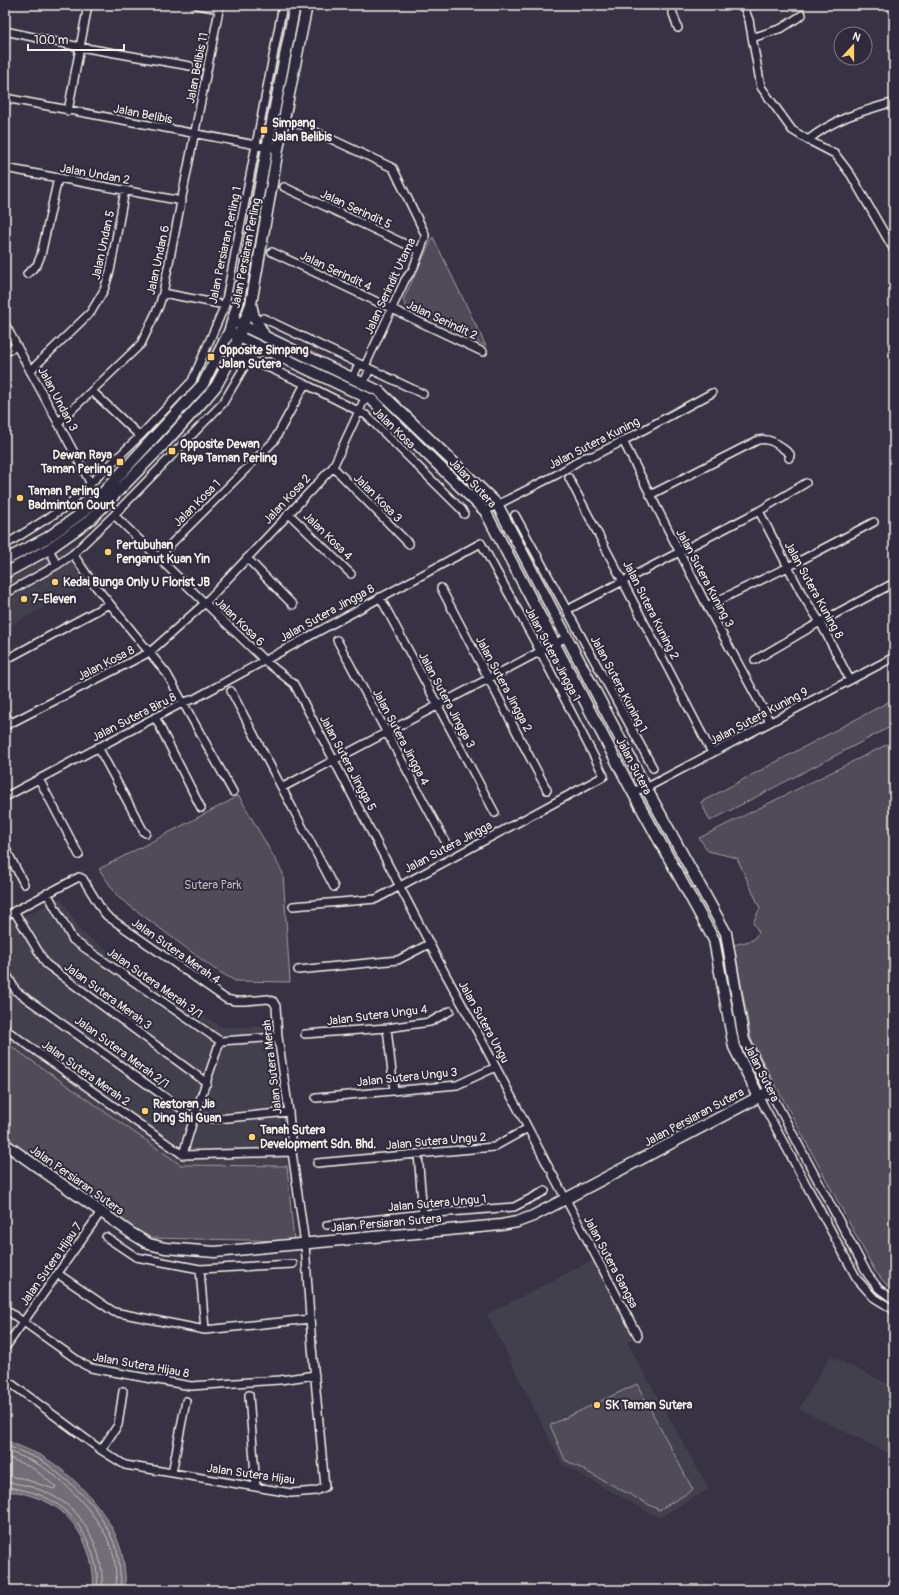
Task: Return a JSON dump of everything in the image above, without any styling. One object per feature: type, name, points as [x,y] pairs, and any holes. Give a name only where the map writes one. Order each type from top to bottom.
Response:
[{"type":"street","points":[[68,111],[88,5]]},
{"type":"street","points":[[198,5],[219,7]]},
{"type":"street","name":"Jalan Persiaran Perling 1","points":[[5,544],[67,506],[140,436],[192,381],[225,305],[261,147],[283,5]]},
{"type":"street","name":"Jalan Persiaran Perling","points":[[5,560],[47,538],[82,513],[101,495],[203,384],[229,332],[239,300],[261,147],[295,5]]},
{"type":"street","name":"Jalan Persiaran Perling","points":[[5,573],[49,549],[90,520],[164,444],[216,386],[229,362],[244,326],[251,304],[278,150],[307,5]]},
{"type":"street","points":[[670,5],[678,28]]},
{"type":"street","points":[[743,5],[749,20],[761,87],[792,130],[835,154],[851,175],[894,250]]},
{"type":"street","name":"Jalan Belibis 11","points":[[195,135],[219,7]]},
{"type":"street","points":[[752,38],[782,28],[802,15]]},
{"type":"street","points":[[5,31],[190,66]]},
{"type":"street","name":"Jalan Belibis","points":[[5,98],[278,150]]},
{"type":"street","points":[[808,140],[822,129],[839,119],[886,104],[894,105]]},
{"type":"street","name":"Jalan Serindit Utama","points":[[297,123],[390,166],[395,172],[425,234],[425,238],[413,269],[405,280],[365,366]]},
{"type":"street","name":"Jalan Undan 6","points":[[58,423],[141,344],[163,294],[195,135]]},
{"type":"street","name":"Jalan Undan 2","points":[[5,168],[182,201]]},
{"type":"street","points":[[27,274],[36,265],[41,255],[58,178]]},
{"type":"street","name":"Jalan Serindit 5","points":[[284,187],[420,251]]},
{"type":"street","name":"Jalan Undan 5","points":[[30,371],[91,312],[104,290],[110,272],[125,190]]},
{"type":"street","name":"Jalan Serindit 4","points":[[272,252],[392,309]]},
{"type":"street","points":[[163,294],[225,305]]},
{"type":"street","points":[[251,304],[254,317],[263,334]]},
{"type":"street","name":"Jalan Serindit 2","points":[[392,309],[483,352]]},
{"type":"street","points":[[262,318],[422,394]]},
{"type":"street","name":"Jalan Sutera","points":[[233,321],[379,390],[497,504],[646,788],[726,933],[744,1040],[868,1275],[879,1289],[894,1300]]},
{"type":"street","name":"Jalan Undan 3","points":[[5,324],[91,484]]},
{"type":"street","name":"Jalan Sutera","points":[[229,332],[372,400],[485,511],[547,648],[632,791],[714,940],[734,1047],[759,1097],[858,1280],[873,1297],[894,1310]]},
{"type":"street","points":[[5,352],[17,346]]},
{"type":"street","points":[[229,362],[252,353],[274,353]]},
{"type":"street","name":"Jalan Kosa","points":[[114,515],[223,403],[249,359],[305,384],[366,415],[462,510],[464,514]]},
{"type":"street","points":[[353,377],[365,366]]},
{"type":"street","points":[[364,382],[365,366]]},
{"type":"street","name":"Jalan Kosa 1","points":[[158,558],[274,441],[305,384]]},
{"type":"street","points":[[92,391],[140,436]]},
{"type":"street","name":"Jalan Sutera Kuning","points":[[485,511],[556,475],[588,456],[593,456],[624,441],[712,393]]},
{"type":"street","name":"Jalan Kosa 2","points":[[205,603],[288,513],[333,468],[366,396]]},
{"type":"street","points":[[650,495],[758,440],[771,440],[790,454],[789,458]]},
{"type":"street","name":"Jalan Sutera Kuning 3","points":[[624,441],[707,606],[770,722]]},
{"type":"street","name":"Jalan Kosa 3","points":[[333,468],[409,544]]},
{"type":"street","name":"Jalan Sutera Kuning 2","points":[[569,478],[712,753]]},
{"type":"street","points":[[567,610],[758,511],[806,483]]},
{"type":"street","name":"Jalan Sutera Kuning 8","points":[[758,511],[803,596],[820,622],[850,680]]},
{"type":"street","name":"Jalan Kosa 4","points":[[288,513],[352,574]]},
{"type":"street","points":[[5,594],[57,565],[73,554],[114,515]]},
{"type":"street","name":"Jalan Kosa 6","points":[[114,515],[264,660]]},
{"type":"street","name":"Jalan Sutera Kuning 1","points":[[515,515],[612,696],[653,768]]},
{"type":"street","points":[[707,606],[788,567],[874,522]]},
{"type":"street","name":"Jalan Sutera Jingga 1","points":[[481,543],[547,648],[604,776]]},
{"type":"street","name":"Jalan Sutera Jingga 8","points":[[184,702],[194,699],[481,543]]},
{"type":"street","points":[[49,549],[57,565]]},
{"type":"street","points":[[73,554],[109,604],[167,674],[184,702]]},
{"type":"street","points":[[247,558],[294,605]]},
{"type":"street","points":[[755,660],[820,622],[894,583]]},
{"type":"street","name":"Jalan Sutera Jingga 2","points":[[441,588],[547,790]]},
{"type":"street","name":"Jalan Sutera Jingga 3","points":[[380,597],[495,813]]},
{"type":"street","name":"Jalan Kosa 8","points":[[8,724],[150,652],[205,603]]},
{"type":"street","points":[[5,660],[109,604]]},
{"type":"street","points":[[282,787],[335,761],[567,637]]},
{"type":"street","name":"Jalan Sutera Jingga 4","points":[[338,640],[386,734],[446,843]]},
{"type":"street","name":"Jalan Sutera Kuning 9","points":[[632,791],[646,788],[894,657]]},
{"type":"street","name":"Jalan Sutera Jingga 5","points":[[264,660],[294,684],[400,886]]},
{"type":"street","points":[[231,691],[334,887]]},
{"type":"street","name":"Jalan Sutera Biru 8","points":[[5,797],[184,702],[234,792]]},
{"type":"street","points":[[5,713],[8,724]]},
{"type":"street","points":[[155,717],[201,808]]},
{"type":"street","points":[[98,747],[144,832],[146,833]]},
{"type":"street","name":"Jalan Sutera Jingga","points":[[293,906],[376,899],[604,776]]},
{"type":"street","points":[[39,779],[79,855]]},
{"type":"street","points":[[5,847],[24,884]]},
{"type":"street","name":"Jalan Sutera Merah 4","points":[[47,893],[76,878],[83,878],[107,916],[226,999],[240,1001],[268,999],[273,1001],[276,1006]]},
{"type":"street","name":"Jalan Sutera Ungu","points":[[400,886],[429,944],[496,1067],[565,1199]]},
{"type":"street","points":[[5,916],[47,893]]},
{"type":"street","name":"Jalan Sutera Merah 3/1","points":[[47,893],[73,940],[220,1041]]},
{"type":"street","name":"Jalan Sutera Merah 3","points":[[14,911],[46,964],[207,1082]]},
{"type":"street","points":[[298,970],[398,960],[429,944]]},
{"type":"street","name":"Jalan Sutera Merah 2/1","points":[[5,971],[16,991],[193,1117]]},
{"type":"street","name":"Jalan Sutera Merah","points":[[276,1006],[278,1037],[289,1112],[292,1152],[305,1244]]},
{"type":"street","name":"Jalan Sutera Ungu 4","points":[[305,1034],[387,1028],[430,1022],[450,1011]]},
{"type":"street","points":[[387,1028],[394,1090]]},
{"type":"street","name":"Jalan Sutera Merah 2","points":[[5,1029],[183,1155]]},
{"type":"street","points":[[278,1037],[220,1041],[207,1082],[193,1117],[183,1155],[292,1152]]},
{"type":"street","name":"Jalan Sutera Ungu 3","points":[[316,1098],[457,1085],[496,1067]]},
{"type":"street","name":"Jalan Persiaran Sutera","points":[[5,1144],[131,1234],[149,1244],[165,1248],[215,1252],[501,1225],[517,1222],[533,1216],[770,1091]]},
{"type":"street","points":[[193,1117],[217,1119],[289,1112]]},
{"type":"street","name":"Jalan Sutera Ungu 2","points":[[317,1163],[494,1147],[528,1128]]},
{"type":"street","points":[[418,1154],[423,1214]]},
{"type":"street","name":"Jalan Sutera Ungu 1","points":[[327,1225],[423,1214],[514,1207],[545,1191]]},
{"type":"street","name":"Jalan Sutera Gangsa","points":[[565,1199],[638,1336]]},
{"type":"street","name":"Jalan Sutera Hijau 7","points":[[5,1348],[101,1212]]},
{"type":"street","points":[[106,1237],[136,1257],[200,1269],[293,1264]]},
{"type":"street","name":"Jalan Sutera Hijau","points":[[5,1378],[101,1450],[125,1465],[291,1493],[316,1491],[325,1487],[305,1244]]},
{"type":"street","points":[[200,1269],[205,1330]]},
{"type":"street","points":[[58,1274],[114,1312],[205,1330],[310,1319]]},
{"type":"street","name":"Jalan Sutera Hijau 8","points":[[5,1309],[87,1367],[191,1386],[315,1375]]},
{"type":"street","points":[[101,1450],[118,1425],[123,1391]]},
{"type":"street","points":[[249,1395],[256,1487]]},
{"type":"street","points":[[172,1473],[186,1401]]},
{"type":"shaded area","points":[[74,544],[99,579],[5,628],[5,581]]},
{"type":"shaded area","points":[[61,898],[81,932],[221,1027],[268,1026],[287,1166],[181,1165],[5,1042],[5,925]]},
{"type":"shaded area","name":"SK Taman Sutera","points":[[593,1260],[634,1338],[627,1342],[709,1489],[659,1518],[562,1464],[487,1314]]},
{"type":"shaded area","points":[[830,1356],[894,1387],[894,1456],[799,1409]]},
{"type":"green space","points":[[433,237],[486,346],[406,307],[403,300]]},
{"type":"green space","points":[[894,699],[894,725],[710,821],[701,802]]},
{"type":"green space","points":[[894,741],[894,1292],[875,1271],[751,1039],[734,945],[753,940],[759,932],[753,923],[760,908],[737,858],[708,851],[699,838]]},
{"type":"green space","name":"Sutera Park","points":[[239,796],[283,873],[290,982],[235,981],[213,968],[118,897],[99,869]]},
{"type":"green space","points":[[5,1042],[181,1165],[287,1166],[294,1241],[148,1238],[5,1137]]},
{"type":"green space","points":[[637,1384],[693,1490],[659,1510],[565,1460],[550,1425]]},
{"type":"water","points":[[5,1440],[42,1456],[54,1464],[78,1484],[99,1508],[115,1534],[122,1552],[126,1590],[93,1590],[93,1577],[88,1551],[76,1527],[68,1517],[47,1502],[21,1493],[5,1491]]},
{"type":"place","name":"Simpang Jalan Belibis","points":[[264,130]]},
{"type":"place","name":"Opposite Simpang Jalan Sutera","points":[[211,357]]},
{"type":"place","name":"Opposite Dewan Raya Taman Perling","points":[[172,451]]},
{"type":"place","name":"Dewan Raya Taman Perling","points":[[120,462]]},
{"type":"place","name":"Taman Perling Badminton Court","points":[[20,498]]},
{"type":"place","name":"Pertubuhan Penganut Kuan Yin","points":[[108,552]]},
{"type":"place","name":"Kedai Bunga Only U Florist JB","points":[[55,582]]},
{"type":"place","name":"7-Eleven","points":[[24,599]]},
{"type":"place","name":"Restoran Jia Ding Shi Guan","points":[[145,1111]]},
{"type":"place","name":"Tanah Sutera Development Sdn. Bhd.","points":[[252,1137]]},
{"type":"place","name":"SK Taman Sutera","points":[[597,1405]]}]
